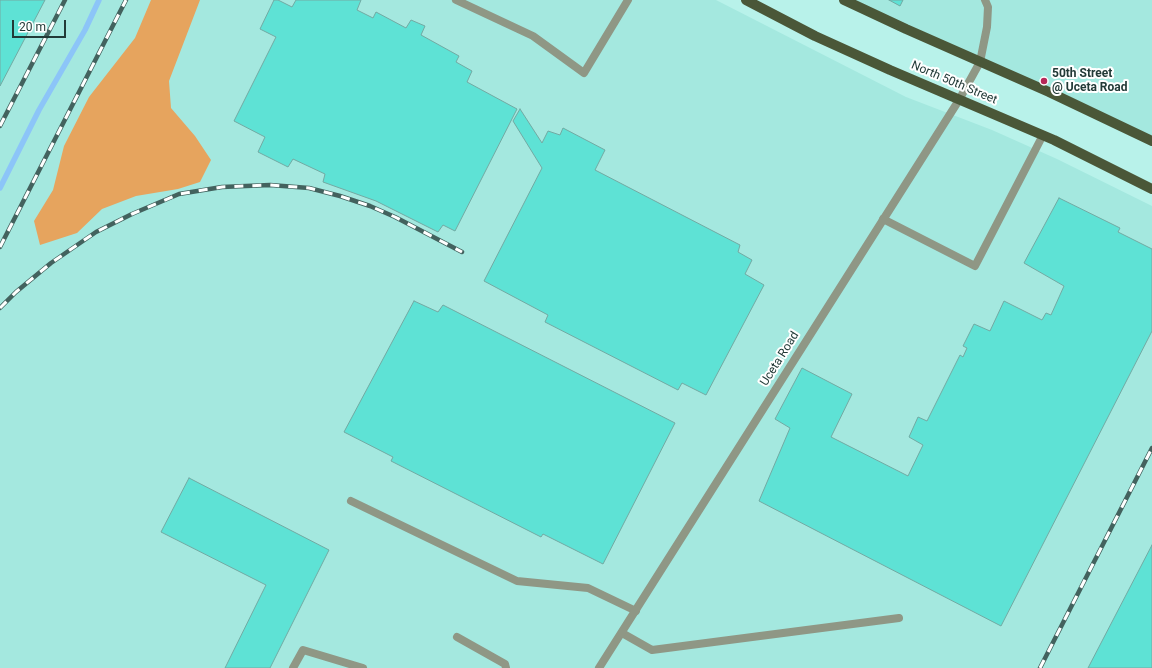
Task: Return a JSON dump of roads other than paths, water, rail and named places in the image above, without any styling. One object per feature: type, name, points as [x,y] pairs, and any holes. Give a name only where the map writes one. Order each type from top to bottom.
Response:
[{"type":"main road","name":"North 50th Street","points":[[746,0],[815,36],[958,100],[1043,135],[1152,189]]},
{"type":"main road","points":[[844,0],[1049,92],[1152,141]]},
{"type":"street","points":[[456,0],[533,36],[584,73],[628,0]]},
{"type":"street","name":"Uceta Road","points":[[599,668],[958,100],[980,62],[987,27],[988,6],[985,0]]},
{"type":"street","points":[[883,219],[975,266],[1043,135]]},
{"type":"street","points":[[351,501],[517,581],[588,588],[636,611]]},
{"type":"street","points":[[622,633],[652,650],[900,618]]},
{"type":"street","points":[[457,637],[505,664],[506,668]]},
{"type":"street","points":[[293,668],[303,650],[363,668]]},
{"type":"waterway","points":[[0,188],[39,110],[85,30],[99,0]]},
{"type":"railway","points":[[0,126],[65,0]]},
{"type":"railway","points":[[0,247],[126,0]]},
{"type":"railway","points":[[0,308],[16,292],[51,263],[96,232],[132,214],[179,194],[222,187],[270,185],[309,188],[340,196],[370,206],[395,217],[462,252]]},
{"type":"railway","points":[[1040,668],[1152,448]]},
{"type":"place","name":"50th Street @ Uceta Road","points":[[1044,81]]}]
